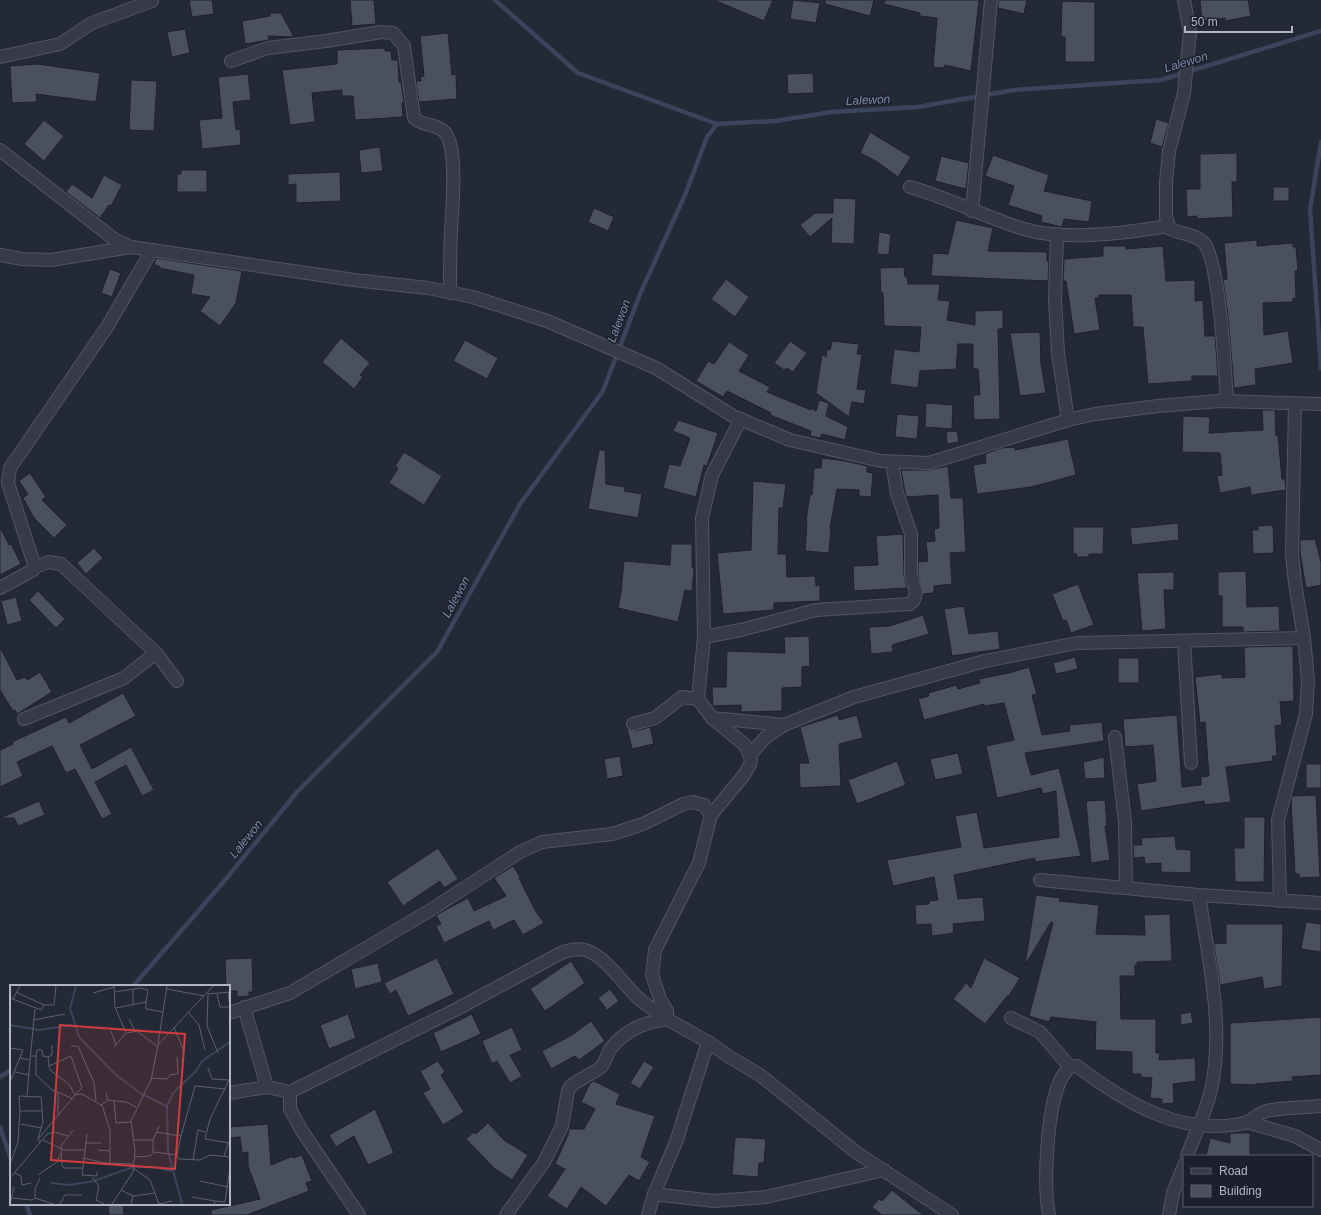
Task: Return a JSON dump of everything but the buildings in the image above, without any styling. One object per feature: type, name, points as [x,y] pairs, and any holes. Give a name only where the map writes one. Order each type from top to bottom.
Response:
[{"type":"street","points":[[972,211],[991,0]]},
{"type":"street","points":[[1184,0],[1190,32],[1184,93],[1169,151],[1166,182],[1166,217],[1168,226],[1173,230],[1198,238],[1210,253],[1218,294],[1228,401]]},
{"type":"street","points":[[0,57],[60,44],[92,23],[152,1]]},
{"type":"street","points":[[231,61],[268,48],[326,41],[381,32],[392,33],[399,38],[404,46],[414,118],[418,122],[442,129],[448,137],[454,194],[451,231],[450,293]]},
{"type":"street","points":[[0,150],[114,239],[130,247]]},
{"type":"street","points":[[910,187],[934,194],[972,211],[1025,229],[1057,234],[1129,232],[1168,226]]},
{"type":"street","points":[[1057,234],[1055,298],[1058,353],[1068,420]]},
{"type":"street","points":[[0,255],[22,260],[51,260],[130,247],[473,297],[547,321],[649,365],[741,419],[790,440],[881,461],[930,463],[1068,420],[1095,414],[1158,406],[1228,401],[1321,404]]},
{"type":"street","points":[[35,567],[4,486],[10,468],[14,460],[107,327],[152,250]]},
{"type":"street","points":[[1280,901],[1278,820],[1306,714],[1308,681],[1304,638],[1294,583],[1292,554],[1294,403]]},
{"type":"street","points":[[666,1020],[667,1011],[660,999],[652,976],[655,950],[699,863],[711,815],[744,775],[750,765],[750,756],[745,745],[712,718],[698,699],[704,637],[702,518],[712,475],[741,419]]},
{"type":"street","points":[[704,637],[741,630],[816,610],[910,604],[914,600],[916,592],[911,575],[911,534],[897,493],[892,462]]},
{"type":"street","points":[[0,588],[33,570],[35,567],[49,562],[61,564],[156,654],[177,681]]},
{"type":"street","points":[[750,756],[766,738],[784,725],[854,698],[985,661],[1077,643],[1304,638]]},
{"type":"street","points":[[1184,641],[1191,764]]},
{"type":"street","points":[[24,719],[124,678],[156,654]]},
{"type":"street","points":[[633,724],[655,718],[682,697],[698,699]]},
{"type":"street","points":[[712,718],[784,725]]},
{"type":"street","points":[[1115,737],[1125,822],[1126,888]]},
{"type":"street","points":[[230,1013],[290,993],[429,911],[520,852],[542,842],[612,834],[643,824],[683,804],[693,802],[704,805],[711,815]]},
{"type":"street","points":[[1040,880],[1199,895],[1321,903]]},
{"type":"street","points":[[1187,1155],[1211,1090],[1215,1060],[1216,1014],[1199,895]]},
{"type":"street","points":[[230,1093],[267,1087],[290,1092],[457,1008],[560,953],[573,949],[585,950],[595,955],[638,998],[666,1020],[708,1042],[760,1075],[857,1152],[952,1215]]},
{"type":"street","points":[[244,1007],[267,1087]]},
{"type":"street","points":[[1011,1018],[1040,1032],[1070,1066],[1077,1066],[1113,1092],[1136,1106],[1155,1115],[1199,1124],[1218,1126],[1247,1122],[1265,1111],[1321,1106]]},
{"type":"street","points":[[506,1215],[544,1162],[562,1126],[567,1095],[570,1087],[602,1066],[610,1049],[635,1026],[648,1022],[666,1020]]},
{"type":"street","points":[[648,1215],[654,1194],[676,1142],[708,1042]]},
{"type":"street","points":[[1049,1215],[1047,1202],[1049,1122],[1061,1079],[1070,1066]]},
{"type":"street","points":[[290,1092],[290,1110],[302,1131],[359,1215]]},
{"type":"street","points":[[1247,1122],[1295,1136],[1321,1150]]},
{"type":"street","points":[[1169,1215],[1174,1193],[1183,1168]]},
{"type":"street","points":[[654,1194],[714,1201],[766,1198],[884,1170]]},
{"type":"waterway","name":"Lalewon","points":[[495,0],[578,73],[717,124],[775,121],[832,112],[918,107],[1014,90],[1161,80],[1321,31]]},
{"type":"waterway","name":"Lalewon","points":[[134,985],[221,885],[298,791],[437,652],[520,504],[603,391],[640,294],[685,195],[707,137],[717,124]]},
{"type":"waterway","points":[[1321,142],[1310,209],[1321,368]]},
{"type":"waterway","name":"Lalewon","points":[[0,1077],[10,1071]]},
{"type":"waterway","points":[[0,1127],[10,1156]]},
{"type":"waterway","points":[[26,1205],[30,1215]]}]
